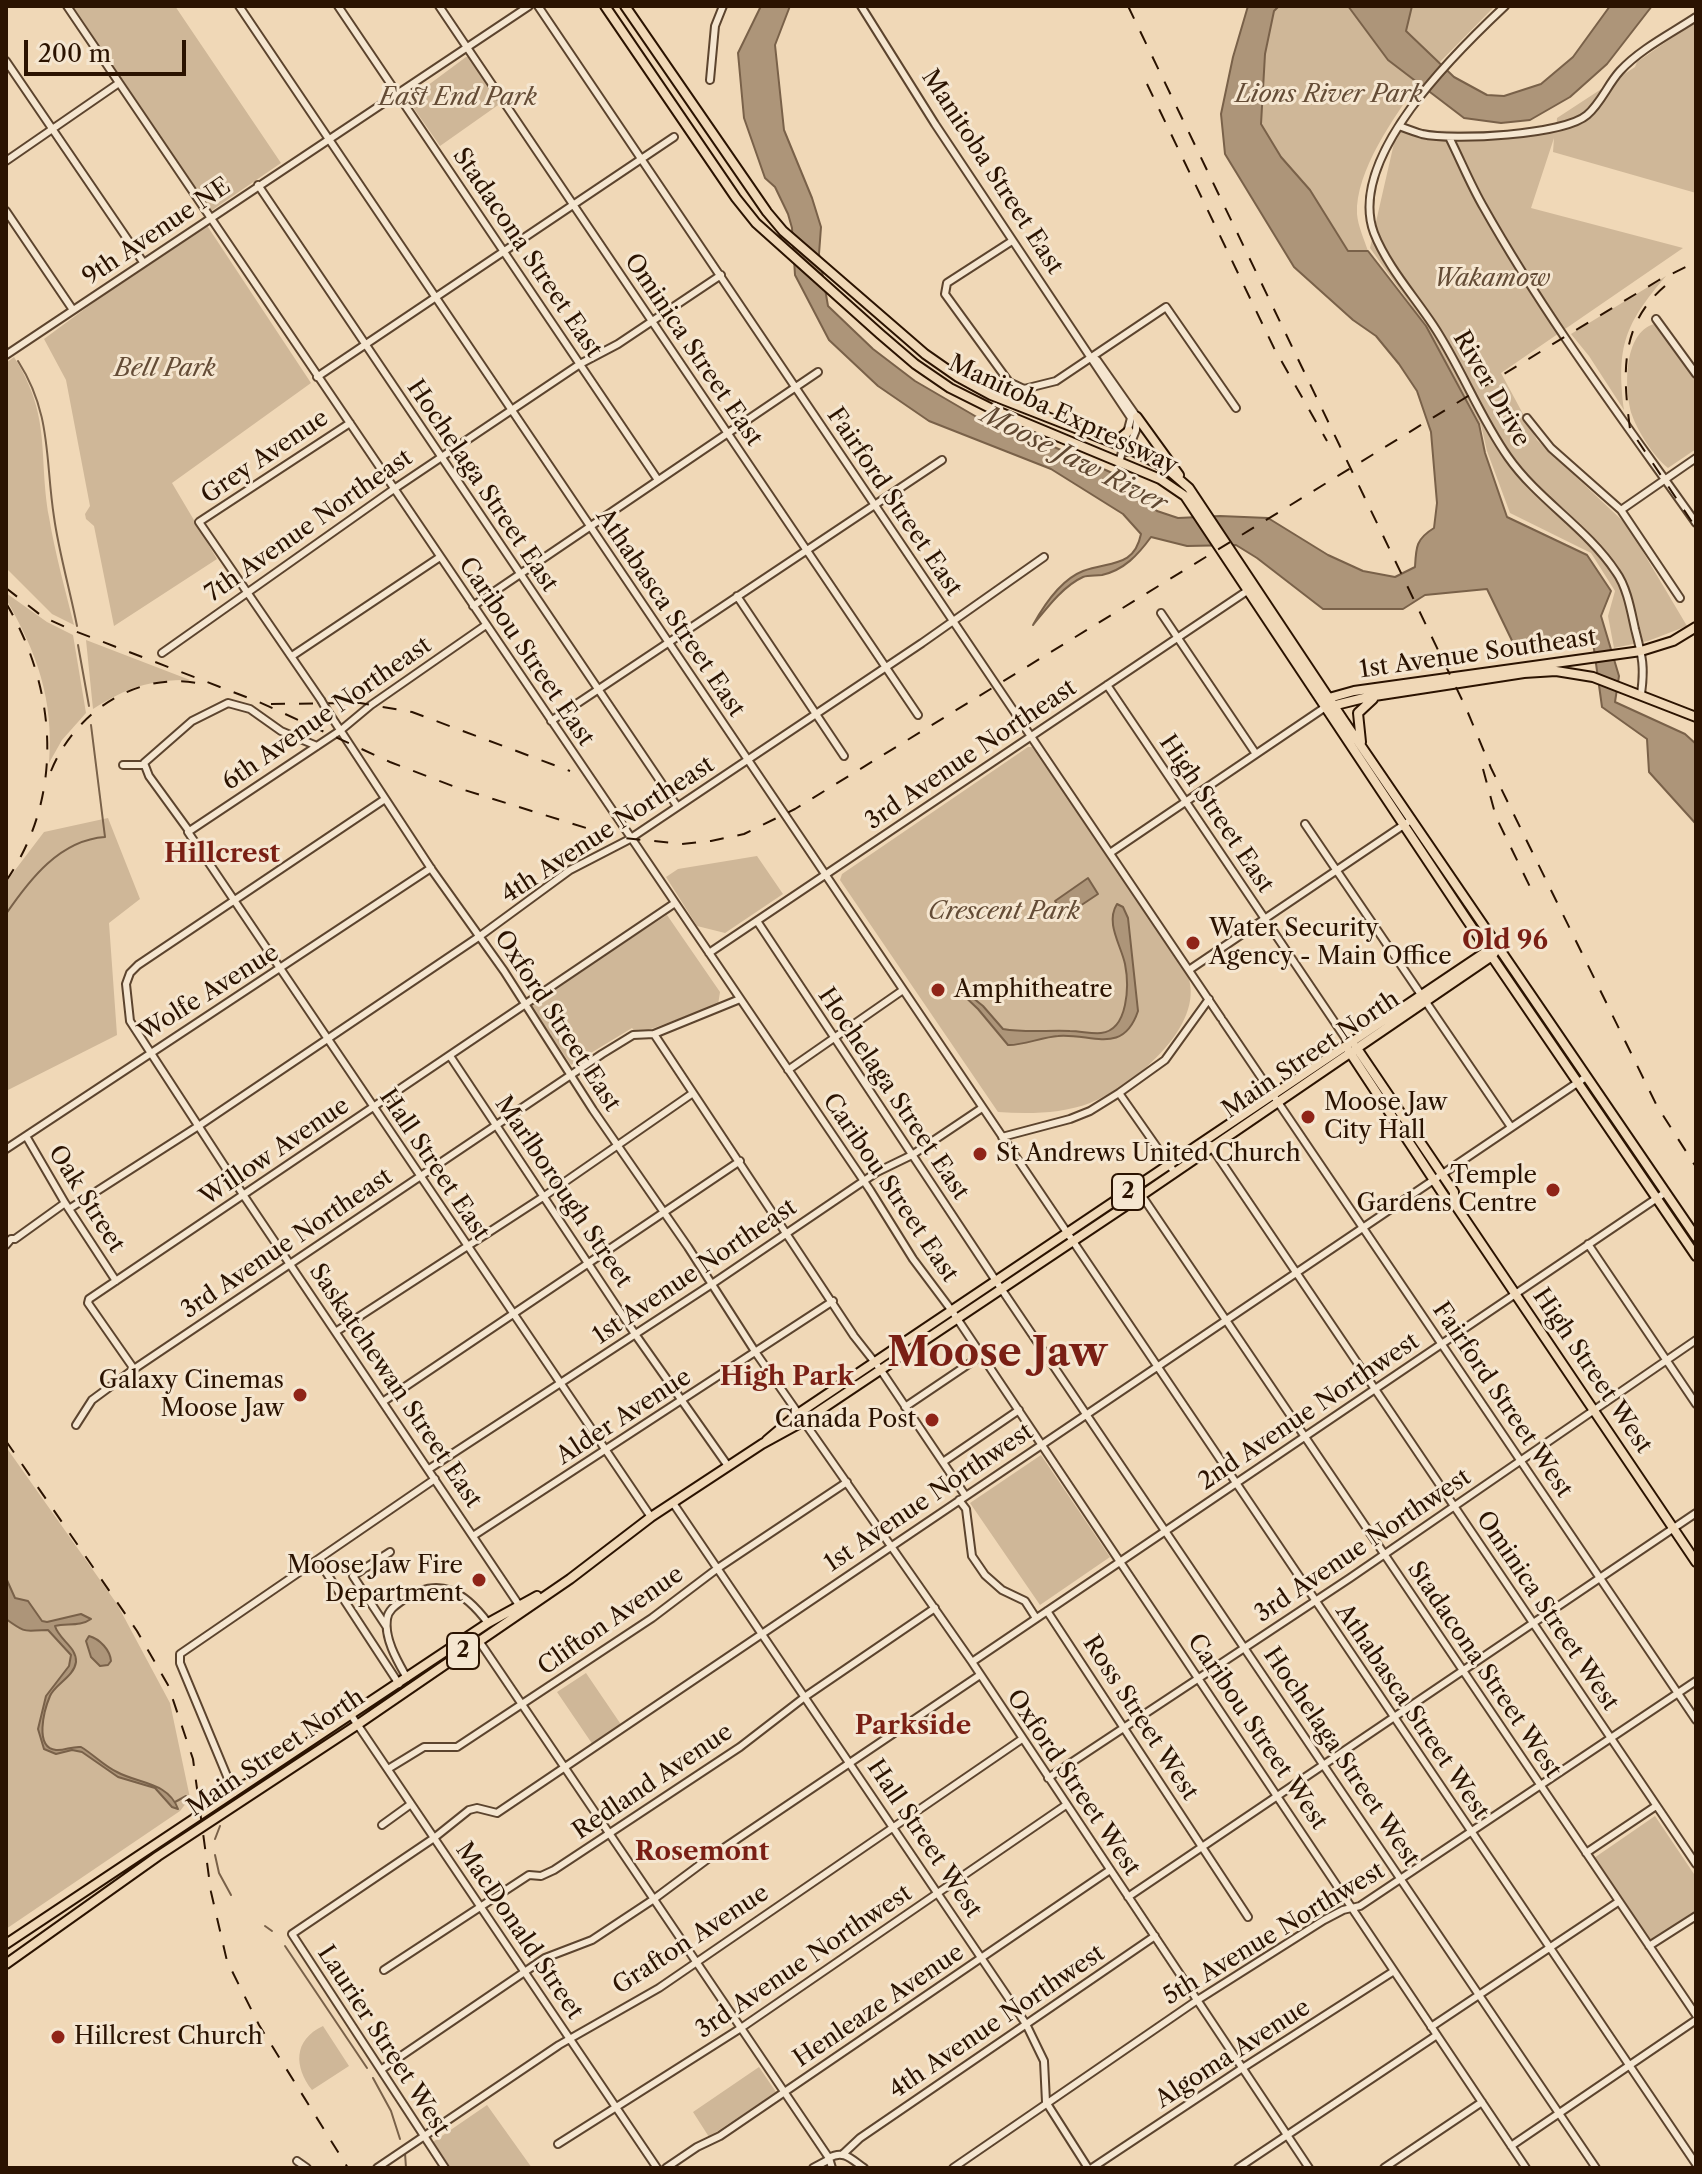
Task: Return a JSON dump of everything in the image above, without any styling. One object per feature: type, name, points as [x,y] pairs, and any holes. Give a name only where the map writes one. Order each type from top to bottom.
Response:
[{"type":"main road","name":"Manitoba Expressway","points":[[605,6],[736,198],[783,249],[915,364],[950,388],[992,409],[1160,479],[1193,501]]},
{"type":"main road","name":"Manitoba Expressway","points":[[625,6],[736,171],[783,231],[925,354],[958,377],[991,395],[1109,440],[1166,468],[1189,488],[1193,501]]},
{"type":"main road","points":[[1137,417],[1189,488]]},
{"type":"main road","points":[[1109,440],[1119,439],[1129,431]]},
{"type":"main road","points":[[1193,501],[1407,822],[1498,947],[1696,1237]]},
{"type":"main road","points":[[1250,588],[1316,678],[1329,704],[1362,747],[1489,953],[1696,1256]]},
{"type":"main road","name":"1st Avenue Southeast","points":[[1329,704],[1344,694],[1641,651],[1673,641],[1696,627]]},
{"type":"main road","name":"1st Avenue Southeast","points":[[1329,704],[1524,673],[1556,671],[1593,677],[1696,717]]},
{"type":"main road","points":[[1316,678],[1344,694]]},
{"type":"main road","points":[[1362,747],[1358,713],[1369,701],[1383,695]]},
{"type":"main road","name":"Main Street North","points":[[6,1944],[403,1681],[570,1579],[651,1517],[762,1444],[780,1427],[801,1417],[1070,1237],[1175,1173],[1209,1143],[1348,1042],[1498,947]]},
{"type":"main road","name":"Main Street North","points":[[1275,1097],[1353,1051],[1423,997]]},
{"type":"main road","name":"High Street West","points":[[1348,1042],[1438,1177],[1445,1197],[1454,1203],[1696,1562]]},
{"type":"main road","name":"Main Street North","points":[[1070,1237],[1136,1186],[1209,1143]]},
{"type":"main road","name":"Main Street North","points":[[6,1964],[158,1856],[357,1725],[477,1637],[488,1623],[522,1608]]},
{"type":"street","name":"Caribou Street East","points":[[67,6],[870,1190],[913,1259],[954,1315]]},
{"type":"street","name":"Athabasca Street East","points":[[239,6],[1070,1237]]},
{"type":"street","name":"Stadacona Street East","points":[[338,6],[658,480]]},
{"type":"street","name":"Ominica Street East","points":[[439,6],[918,715]]},
{"type":"street","name":"9th Avenue NE","points":[[6,355],[529,6]]},
{"type":"street","name":"Fairford Street East","points":[[538,6],[1275,1097]]},
{"type":"street","points":[[710,80],[715,26],[723,6]]},
{"type":"street","name":"Manitoba Street East","points":[[861,6],[1012,241],[1137,417]]},
{"type":"street","name":"River Drive","points":[[1505,6],[1425,88],[1399,126],[1376,171],[1370,213],[1373,231],[1386,257],[1462,371],[1507,456],[1617,573],[1630,607],[1645,667],[1641,694]]},
{"type":"street","points":[[1399,126],[1422,134],[1449,137],[1533,132],[1572,124],[1585,117],[1627,64],[1696,17]]},
{"type":"street","points":[[6,61],[143,262]]},
{"type":"street","points":[[6,161],[119,83]]},
{"type":"street","points":[[317,377],[674,137]]},
{"type":"street","points":[[1449,137],[1483,207],[1504,241],[1696,523]]},
{"type":"street","name":"Hochelaga Street East","points":[[258,185],[677,806]]},
{"type":"street","points":[[6,211],[73,310]]},
{"type":"street","points":[[1012,241],[947,283],[944,288],[963,322],[1009,382],[1024,389],[1056,381],[1166,307],[1236,408]]},
{"type":"street","name":"7th Avenue Northeast","points":[[162,653],[441,457],[721,275]]},
{"type":"street","points":[[1656,319],[1696,374]]},
{"type":"street","name":"Manitoba Street East","points":[[1093,356],[1093,363],[1131,418],[1129,431]]},
{"type":"street","points":[[473,606],[818,372]]},
{"type":"street","points":[[1119,463],[1136,430],[1137,417]]},
{"type":"street","points":[[1527,418],[1551,448],[1621,510],[1680,598]]},
{"type":"street","name":"Grey Avenue","points":[[199,522],[350,423]]},
{"type":"street","points":[[1126,448],[1129,431]]},
{"type":"street","points":[[1621,510],[1696,458]]},
{"type":"street","points":[[551,721],[942,460]]},
{"type":"street","name":"Oxford Street East","points":[[199,522],[801,1417]]},
{"type":"street","points":[[292,656],[440,557]]},
{"type":"street","name":"4th Avenue Northeast","points":[[6,1245],[11,1239],[200,1125],[480,936],[570,870],[631,838],[953,622],[1044,557]]},
{"type":"street","name":"3rd Avenue Northeast","points":[[709,953],[1250,588]]},
{"type":"street","points":[[737,596],[844,756]]},
{"type":"street","points":[[1161,613],[1256,754]]},
{"type":"street","name":"6th Avenue Northeast","points":[[189,831],[341,730],[371,705],[486,625]]},
{"type":"street","name":"High Street East","points":[[1107,685],[1348,1042]]},
{"type":"street","points":[[123,765],[144,765],[192,721],[228,703],[250,709],[281,731],[317,746]]},
{"type":"street","points":[[1110,853],[1329,704]]},
{"type":"street","name":"Hall Street East","points":[[144,765],[651,1517]]},
{"type":"street","points":[[234,900],[385,799]]},
{"type":"street","points":[[1189,970],[1407,822]]},
{"type":"street","points":[[1305,824],[1511,1127]]},
{"type":"street","name":"Wolfe Avenue","points":[[6,1149],[431,868]]},
{"type":"street","name":"Saskatchewan Street East","points":[[234,900],[130,973],[126,984],[130,1021],[522,1608]]},
{"type":"street","name":"Willow Avenue","points":[[134,1369],[88,1303],[89,1299],[450,1056],[524,1002],[675,903]]},
{"type":"street","name":"Hochelaga Street East","points":[[757,921],[998,1284]]},
{"type":"street","points":[[788,1070],[903,990]]},
{"type":"street","name":"3rd Avenue Northeast","points":[[76,1425],[92,1400],[134,1369],[633,1035],[654,1034],[740,999]]},
{"type":"street","points":[[1002,1137],[1070,1119],[1119,1093],[1165,1060],[1209,999]]},
{"type":"street","points":[[654,1034],[943,1462],[966,1509],[972,1556],[985,1575],[1002,1590],[1025,1601],[1036,1618]]},
{"type":"street","name":"Marlborough Street","points":[[450,1056],[635,1334],[728,1466]]},
{"type":"street","name":"1st Avenue Northwest","points":[[292,1934],[434,1838],[469,1810],[477,1808],[497,1813],[1586,1077]]},
{"type":"street","points":[[337,1331],[543,1197],[693,1093]]},
{"type":"street","points":[[1119,1093],[1175,1173]]},
{"type":"street","name":"Fairford Street West","points":[[1275,1097],[1696,1720]]},
{"type":"street","name":"1st Avenue Northeast","points":[[429,1469],[877,1172],[912,1155],[982,1108]]},
{"type":"street","name":"Oak Street","points":[[26,1136],[116,1281]]},
{"type":"street","name":"Ominica Street West","points":[[1209,1143],[1696,1864]]},
{"type":"street","points":[[384,1401],[740,1161]]},
{"type":"street","points":[[870,1190],[877,1172]]},
{"type":"street","name":"Stadacona Street West","points":[[1136,1186],[1696,2018]]},
{"type":"street","name":"2nd Avenue Northwest","points":[[972,1662],[1666,1192]]},
{"type":"street","name":"Athabasca Street West","points":[[1070,1237],[1696,2164]]},
{"type":"street","points":[[1588,1244],[1696,1404]]},
{"type":"street","name":"Hochelaga Street West","points":[[998,1284],[1596,2168]]},
{"type":"street","name":"Alder Avenue","points":[[473,1536],[833,1301]]},
{"type":"street","name":"Caribou Street West","points":[[954,1315],[1199,1676],[1526,2168]]},
{"type":"street","name":"3rd Avenue Northwest","points":[[1048,1778],[1522,1462],[1696,1340]]},
{"type":"street","points":[[905,1407],[982,1355]]},
{"type":"street","points":[[943,1462],[1019,1410]]},
{"type":"street","name":"Oxford Street West","points":[[801,1417],[972,1662],[1309,2168]]},
{"type":"street","points":[[234,1793],[180,1663],[180,1654],[435,1479]]},
{"type":"street","name":"Clifton Avenue","points":[[388,1769],[424,1747],[457,1747],[652,1618],[718,1568],[847,1482]]},
{"type":"street","name":"Hall Street West","points":[[673,1503],[1026,2024],[1044,2061],[1046,2102],[1090,2168]]},
{"type":"street","points":[[1128,1897],[1696,1513]]},
{"type":"street","points":[[388,1629],[353,1576],[390,1552]]},
{"type":"street","points":[[318,1560],[403,1681]]},
{"type":"street","points":[[403,1681],[387,1619],[392,1608],[416,1591],[429,1588],[447,1590],[467,1598],[488,1623]]},
{"type":"street","name":"Redland Avenue","points":[[384,1970],[529,1875],[541,1876],[554,1870],[740,1747],[806,1696],[935,1608]]},
{"type":"street","name":"Ross Street West","points":[[1047,1611],[1248,1917]]},
{"type":"street","points":[[477,1637],[833,2160]]},
{"type":"street","points":[[382,2069],[545,1958],[592,1940],[980,1675]]},
{"type":"street","name":"5th Avenue Northwest","points":[[953,2168],[1196,2001],[1324,1920],[1360,1906],[1696,1681]]},
{"type":"street","name":"MacDonald Street","points":[[351,1715],[657,2168]]},
{"type":"street","name":"Grafton Avenue","points":[[377,2168],[619,2008],[659,1988],[1022,1739]]},
{"type":"street","points":[[382,1825],[411,1804]]},
{"type":"street","name":"3rd Avenue Northwest","points":[[558,2144],[741,2028],[1066,1805]]},
{"type":"street","points":[[1586,1853],[1656,1806]]},
{"type":"street","name":"Henleaze Avenue","points":[[666,2168],[720,2136],[1110,1870]]},
{"type":"street","points":[[1431,2027],[1618,1902]]},
{"type":"street","points":[[1649,1946],[1696,1916]]},
{"type":"street","name":"Laurier Street West","points":[[292,1934],[445,2168]]},
{"type":"street","name":"4th Avenue Northwest","points":[[813,2168],[833,2160],[860,2138],[1155,1936]]},
{"type":"street","name":"Algoma Avenue","points":[[1090,2168],[1394,1971]]},
{"type":"street","points":[[1511,2146],[1696,2018]]},
{"type":"street","points":[[1238,2168],[1437,2035]]},
{"type":"street","points":[[1384,2168],[1482,2102]]},
{"type":"street","points":[[854,2162],[860,2138]]},
{"type":"street","points":[[821,2168],[833,2160],[854,2162],[864,2168]]},
{"type":"street","points":[[297,2161],[307,2168]]},
{"type":"green space","points":[[73,6],[175,6],[281,163],[211,211]]},
{"type":"green space","name":"Lions River Park","points":[[1279,6],[1348,6],[1388,60],[1419,83],[1378,145],[1362,180],[1357,214],[1368,251],[1349,251],[1310,190],[1281,157],[1260,124],[1265,54],[1274,11]]},
{"type":"green space","points":[[1412,6],[1495,6],[1439,63],[1406,31]]},
{"type":"green space","name":"Wakamow","points":[[1696,21],[1696,193],[1553,152],[1554,138],[1531,208],[1683,248],[1501,373],[1537,440],[1627,525],[1687,626],[1648,641],[1614,648],[1608,616],[1615,591],[1591,553],[1510,513],[1487,451],[1481,425],[1426,326],[1370,248],[1397,130],[1556,132],[1557,118],[1635,67],[1637,62]]},
{"type":"green space","name":"East End Park","points":[[470,57],[501,103],[440,146],[408,100]]},
{"type":"green space","name":"Bell Park","points":[[204,221],[311,383],[172,483],[217,559],[114,626],[94,526],[85,514],[90,506],[66,380],[44,339]]},
{"type":"green space","points":[[1666,276],[1641,308],[1627,337],[1621,369],[1624,410],[1571,334]]},
{"type":"green space","points":[[1654,324],[1696,380],[1696,449],[1668,468],[1638,429],[1629,404],[1627,378],[1631,350],[1636,338]]},
{"type":"green space","points":[[14,357],[34,398],[39,417],[49,517],[74,625],[52,614],[6,568],[6,363]]},
{"type":"green space","points":[[6,593],[47,622],[73,635],[86,713],[62,740],[49,763],[49,718],[41,677]]},
{"type":"green space","points":[[86,640],[190,680],[139,686],[93,709]]},
{"type":"green space","name":"Crescent Park","points":[[1028,747],[1034,747],[1188,976],[1191,995],[1186,1015],[1162,1052],[1107,1095],[1079,1107],[1056,1111],[998,1112],[840,880],[842,874]]},
{"type":"green space","points":[[108,818],[140,899],[109,923],[117,1035],[6,1091],[6,882],[44,832]]},
{"type":"green space","points":[[757,856],[783,894],[725,933],[697,926],[666,877],[678,869]]},
{"type":"green space","points":[[667,915],[720,992],[718,1005],[637,1034],[632,1028],[571,1065],[530,1004]]},
{"type":"green space","points":[[6,1447],[117,1604],[170,1703],[190,1798],[180,1811],[6,1929]]},
{"type":"green space","points":[[1041,1455],[1110,1557],[1040,1605],[970,1503]]},
{"type":"green space","points":[[586,1673],[622,1726],[593,1745],[557,1692]]},
{"type":"green space","points":[[1655,1816],[1696,1877],[1696,1916],[1653,1946],[1594,1858]]},
{"type":"green space","points":[[323,2026],[349,2066],[312,2090],[302,2072],[300,2055],[306,2039]]},
{"type":"green space","points":[[759,2067],[776,2092],[709,2137],[693,2112]]},
{"type":"green space","points":[[487,2105],[532,2168],[451,2168],[433,2142]]},
{"type":"water","name":"Moose Jaw River","points":[[761,6],[790,6],[775,45],[784,130],[821,227],[819,254],[828,306],[873,349],[915,381],[987,423],[1034,438],[1119,476],[1121,483],[1157,511],[1178,518],[1268,518],[1328,555],[1363,571],[1395,577],[1415,567],[1418,544],[1434,528],[1437,503],[1431,432],[1417,391],[1376,336],[1353,320],[1294,267],[1225,154],[1221,114],[1248,6],[1279,6],[1274,11],[1265,54],[1261,124],[1281,157],[1310,190],[1348,251],[1368,251],[1426,326],[1479,424],[1485,453],[1507,517],[1587,555],[1611,591],[1601,616],[1619,676],[1615,702],[1685,734],[1696,744],[1696,824],[1649,772],[1647,739],[1602,707],[1593,642],[1518,653],[1487,589],[1425,595],[1403,609],[1323,609],[1236,545],[1187,546],[1151,537],[1124,566],[1102,575],[1083,577],[1069,586],[1033,625],[1048,601],[1067,580],[1083,571],[1127,558],[1138,545],[1141,534],[1123,514],[1051,469],[929,421],[878,386],[829,340],[795,275],[788,214],[775,187],[765,178],[744,118],[738,53]]},
{"type":"water","points":[[1348,6],[1412,6],[1406,31],[1454,77],[1487,95],[1504,96],[1541,84],[1573,57],[1610,6],[1652,6],[1607,64],[1570,97],[1530,120],[1501,123],[1464,118],[1388,60]]},
{"type":"water","points":[[1088,878],[1098,894],[1065,916],[1055,901]]},
{"type":"water","points":[[1117,904],[1123,907],[1128,918],[1138,1011],[1132,1025],[1115,1038],[1058,1036],[1008,1045],[959,991],[962,989],[983,1006],[1003,1029],[1097,1033],[1110,1030],[1122,1015],[1127,994],[1125,964],[1113,926]]},
{"type":"water","points":[[6,1578],[15,1598],[28,1601],[42,1621],[81,1614],[91,1619],[78,1624],[55,1626],[74,1652],[76,1662],[72,1672],[50,1696],[42,1728],[45,1743],[56,1750],[81,1747],[112,1769],[160,1789],[178,1809],[172,1807],[155,1788],[118,1777],[82,1752],[72,1750],[56,1754],[44,1749],[38,1729],[46,1696],[69,1666],[71,1655],[48,1630],[26,1630],[6,1619]]},
{"type":"water","points":[[89,1636],[106,1649],[111,1661],[108,1665],[100,1666],[91,1657],[86,1641]]},
{"type":"waterway","points":[[18,361],[42,418],[56,531],[77,626]]},
{"type":"waterway","points":[[78,645],[89,706]]},
{"type":"waterway","points":[[6,914],[36,875],[60,853],[74,845],[105,837],[91,725]]},
{"type":"waterway","points":[[175,1802],[186,1796]]},
{"type":"waterway","points":[[215,1839],[220,1826]]},
{"type":"waterway","points":[[215,1855],[219,1873],[231,1895]]},
{"type":"waterway","points":[[265,1926],[272,1931]]},
{"type":"waterway","points":[[285,1946],[367,2068]]},
{"type":"waterway","points":[[373,2078],[391,2111],[400,2139]]},
{"type":"waterway","points":[[405,2153],[406,2168]]},
{"type":"railway","points":[[1128,6],[1466,708],[1491,768],[1657,1106],[1696,1167]]},
{"type":"railway","points":[[1147,84],[1274,348],[1327,441]]},
{"type":"railway","points":[[6,588],[43,617],[72,630],[259,702],[390,762],[458,788],[615,837],[682,844],[711,841],[744,834],[795,809],[1566,336],[1659,280],[1696,262]]},
{"type":"railway","points":[[1665,286],[1650,301],[1632,334],[1626,370],[1630,429],[1696,528]]},
{"type":"railway","points":[[6,603],[36,671],[44,706],[47,742],[45,778],[38,814],[25,848],[6,881]]},
{"type":"railway","points":[[51,771],[61,750],[75,732],[109,702],[151,684],[174,681],[197,683]]},
{"type":"railway","points":[[271,704],[360,703],[412,712],[570,771]]},
{"type":"railway","points":[[1483,769],[1496,817],[1534,895]]},
{"type":"railway","points":[[6,1441],[137,1631],[168,1685],[193,1759],[211,1892],[227,1961],[259,2025],[348,2168]]},
{"type":"place","name":"Water Security Agency - Main Office","points":[[1193,943]]},
{"type":"place","name":"Amphitheatre","points":[[938,990]]},
{"type":"place","name":"Moose Jaw City Hall","points":[[1308,1117]]},
{"type":"place","name":"St Andrews United Church","points":[[980,1154]]},
{"type":"place","name":"Temple Gardens Centre","points":[[1553,1190]]},
{"type":"place","name":"Galaxy Cinemas Moose Jaw","points":[[300,1395]]},
{"type":"place","name":"Canada Post","points":[[932,1420]]},
{"type":"place","name":"Moose Jaw Fire Department","points":[[479,1580]]},
{"type":"place","name":"Hillcrest Church","points":[[58,2037]]},
{"type":"district","name":"Hillcrest","points":[[222,854]]},
{"type":"district","name":"Old 96","points":[[1505,941]]},
{"type":"district","name":"Moose Jaw","points":[[997,1354]]},
{"type":"district","name":"High Park","points":[[787,1377]]},
{"type":"district","name":"Parkside","points":[[913,1726]]},
{"type":"district","name":"Rosemont","points":[[702,1852]]}]
